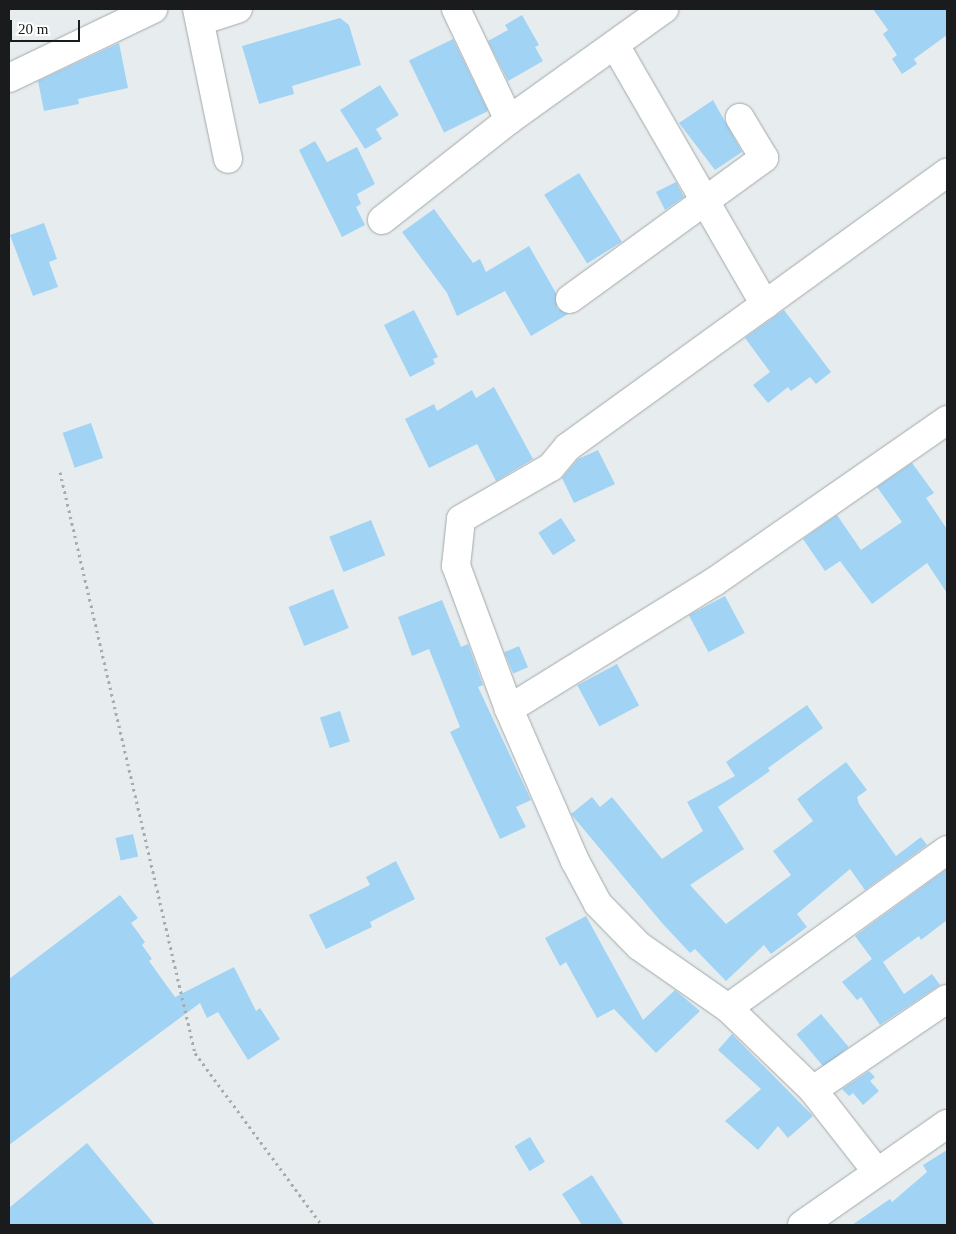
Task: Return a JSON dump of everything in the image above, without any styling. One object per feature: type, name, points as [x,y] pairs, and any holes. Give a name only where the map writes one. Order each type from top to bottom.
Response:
[{"type":"street","points":[[9,78],[153,9]]},
{"type":"street","points":[[228,160],[199,15],[238,9]]},
{"type":"street","points":[[456,9],[509,120]]},
{"type":"street","points":[[382,220],[509,120],[664,9]]},
{"type":"street","points":[[616,45],[765,305]]},
{"type":"street","points":[[570,299],[707,202],[764,158],[740,118]]},
{"type":"street","points":[[877,1172],[813,1090],[728,1008],[639,946],[598,904],[575,861],[509,708],[456,566],[461,519],[552,467],[568,447],[947,173]]},
{"type":"street","points":[[509,708],[714,582],[947,420]]},
{"type":"street","points":[[728,1008],[947,850]]},
{"type":"street","points":[[813,1090],[947,1000]]},
{"type":"street","points":[[805,1225],[947,1124]]},
{"type":"path","points":[[60,472],[195,1053],[322,1225]]},
{"type":"building","points":[[873,9],[947,9],[947,35],[914,59],[917,64],[902,74],[892,59],[897,55],[883,34],[888,30]]},
{"type":"building","points":[[522,15],[539,45],[535,47],[543,61],[508,81],[488,41],[508,30],[505,25]]},
{"type":"building","points":[[340,18],[349,25],[361,65],[292,86],[294,94],[259,104],[242,46]]},
{"type":"building","points":[[453,39],[488,111],[444,132],[409,60]]},
{"type":"building","points":[[119,43],[128,88],[78,99],[79,104],[44,111],[38,81]]},
{"type":"building","points":[[380,85],[399,115],[376,129],[382,139],[365,149],[340,110]]},
{"type":"building","points":[[713,100],[742,152],[715,170],[679,123]]},
{"type":"building","points":[[315,141],[327,162],[357,147],[375,184],[357,194],[361,204],[356,207],[365,225],[342,237],[299,150]]},
{"type":"building","points":[[579,173],[622,242],[587,263],[544,195]]},
{"type":"building","points":[[676,182],[684,197],[665,210],[656,192]]},
{"type":"building","points":[[434,209],[473,263],[480,259],[486,272],[529,246],[556,293],[557,308],[568,314],[531,336],[505,291],[457,316],[447,293],[402,232]]},
{"type":"building","points":[[44,223],[57,259],[49,262],[58,287],[33,296],[10,235]]},
{"type":"building","points":[[414,310],[438,357],[433,359],[435,364],[410,377],[384,325]]},
{"type":"building","points":[[784,310],[831,372],[816,384],[810,377],[791,391],[788,387],[768,403],[753,385],[770,372],[745,338]]},
{"type":"building","points":[[494,387],[533,459],[496,481],[477,444],[429,468],[405,419],[434,404],[437,411],[472,390],[476,398]]},
{"type":"building","points":[[91,423],[103,458],[75,468],[63,433]]},
{"type":"building","points":[[598,450],[615,484],[574,503],[562,478],[578,459]]},
{"type":"building","points":[[912,463],[934,493],[926,498],[947,529],[947,593],[927,563],[872,604],[840,561],[825,571],[803,539],[837,515],[861,550],[902,522],[877,487]]},
{"type":"building","points":[[561,518],[576,541],[553,555],[538,533]]},
{"type":"building","points":[[371,520],[385,555],[344,572],[329,537]]},
{"type":"building","points":[[333,589],[349,628],[304,646],[288,607]]},
{"type":"building","points":[[725,596],[745,633],[709,652],[689,615]]},
{"type":"building","points":[[442,600],[461,647],[468,644],[483,685],[478,687],[531,800],[516,807],[526,827],[500,839],[450,732],[460,727],[429,649],[412,656],[398,617]]},
{"type":"building","points":[[519,646],[528,667],[513,673],[504,652]]},
{"type":"building","points":[[617,664],[639,705],[599,727],[577,685]]},
{"type":"building","points":[[807,705],[823,728],[768,768],[770,771],[718,807],[744,849],[690,885],[726,924],[791,875],[773,851],[813,821],[797,799],[846,762],[867,790],[857,797],[859,804],[896,856],[921,837],[927,845],[865,890],[850,869],[797,914],[807,927],[771,954],[764,945],[726,981],[695,949],[690,953],[662,923],[571,814],[592,797],[600,807],[612,797],[662,859],[703,831],[687,802],[735,776],[726,762]]},
{"type":"building","points":[[340,711],[350,741],[330,748],[320,717]]},
{"type":"building","points":[[133,834],[138,856],[121,860],[115,838]]},
{"type":"building","points":[[396,861],[415,899],[370,922],[372,927],[326,949],[309,915],[370,885],[366,877]]},
{"type":"building","points":[[947,869],[947,920],[921,940],[919,936],[883,962],[904,994],[932,974],[940,985],[880,1025],[861,997],[857,1000],[842,982],[872,959],[855,936]]},
{"type":"building","points":[[120,895],[138,918],[131,923],[145,942],[142,945],[152,959],[149,961],[175,997],[234,967],[256,1011],[260,1008],[280,1039],[248,1060],[218,1012],[207,1018],[200,1003],[9,1145],[9,979]]},
{"type":"building","points":[[586,916],[643,1020],[675,990],[700,1011],[656,1053],[614,1009],[597,1018],[566,962],[560,966],[545,938]]},
{"type":"building","points":[[821,1014],[849,1047],[824,1068],[796,1035]]},
{"type":"building","points":[[732,1034],[813,1116],[788,1138],[778,1126],[758,1150],[725,1121],[761,1089],[718,1050]]},
{"type":"building","points":[[869,1071],[875,1077],[870,1081],[879,1091],[863,1105],[853,1093],[849,1096],[842,1089]]},
{"type":"building","points":[[530,1137],[545,1162],[530,1171],[515,1146]]},
{"type":"building","points":[[87,1143],[155,1225],[9,1225],[9,1208]]},
{"type":"building","points":[[947,1150],[947,1225],[852,1225],[890,1199],[892,1202],[927,1172],[923,1165]]},
{"type":"building","points":[[592,1175],[624,1225],[582,1225],[562,1194]]}]
